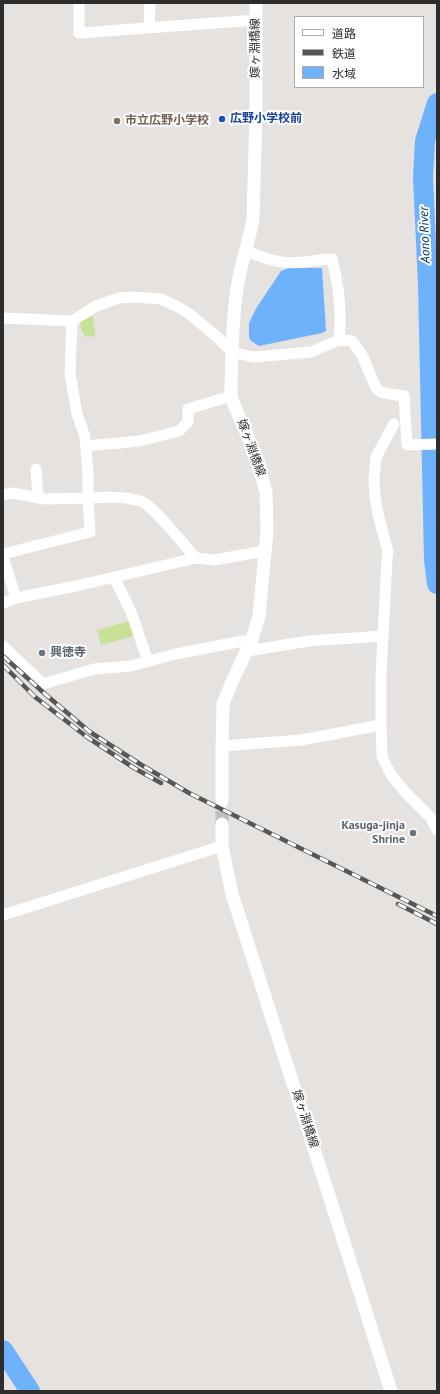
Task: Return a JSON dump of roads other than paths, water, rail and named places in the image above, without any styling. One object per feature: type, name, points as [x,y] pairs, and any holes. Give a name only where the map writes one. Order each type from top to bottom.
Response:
[{"type":"street","points":[[79,3],[79,33],[256,20]]},
{"type":"street","points":[[149,28],[150,3]]},
{"type":"street","name":"嫁ヶ淵橋線","points":[[222,802],[223,704],[249,646],[259,616],[267,530],[266,492],[257,458],[231,396],[234,311],[237,287],[253,220],[256,114],[256,3]]},
{"type":"street","points":[[246,251],[276,262],[304,262],[320,259],[332,259],[338,283],[340,306],[339,340]]},
{"type":"street","points":[[3,318],[72,321],[96,306],[118,298],[134,297],[160,299],[188,313],[215,335],[232,352],[253,357],[311,352],[339,340],[352,342],[362,354],[376,388],[383,393],[404,396],[407,445],[437,444]]},
{"type":"street","points":[[3,554],[90,532],[85,437],[77,414],[70,373],[72,321]]},
{"type":"street","points":[[86,446],[140,441],[179,431],[188,422],[188,409],[231,396]]},
{"type":"street","points":[[394,424],[376,457],[374,479],[378,514],[388,552],[381,676],[382,757],[392,776],[406,793],[431,818],[437,830]]},
{"type":"street","points":[[36,469],[38,498]]},
{"type":"street","points":[[3,495],[13,493],[45,500],[114,497],[142,501],[154,510],[196,558]]},
{"type":"street","points":[[3,603],[16,598],[196,558],[214,560],[265,551]]},
{"type":"street","points":[[3,557],[16,598]]},
{"type":"street","points":[[114,577],[132,612],[148,661]]},
{"type":"street","points":[[3,646],[43,684],[94,669],[131,666],[236,642],[249,646],[383,636]]},
{"type":"street","points":[[222,746],[301,740],[381,725]]},
{"type":"street","name":"嫁ヶ淵橋線","points":[[222,824],[222,846],[232,894],[391,1391]]},
{"type":"street","points":[[3,915],[222,846]]},
{"type":"water","points":[[289,268],[322,268],[326,331],[259,346],[251,341],[249,337],[249,323],[257,307],[281,271]]},
{"type":"waterway","name":"Aono River","points":[[437,103],[425,141],[423,177],[428,285],[434,560],[437,584]]},
{"type":"waterway","points":[[3,1350],[30,1391]]},
{"type":"tunnel","points":[[222,802],[222,824]]},
{"type":"railway","points":[[3,656],[90,732],[140,764],[189,793],[437,916]]},
{"type":"railway","points":[[3,665],[35,697],[87,737],[134,768],[161,783]]},
{"type":"railway","points":[[398,904],[437,924]]},
{"type":"place","name":"広野小学校前","points":[[222,119]]},
{"type":"place","name":"市立広野小学校","points":[[117,121]]},
{"type":"place","name":"興徳寺","points":[[42,653]]},
{"type":"place","name":"Kasuga-jinja Shrine","points":[[413,833]]}]
